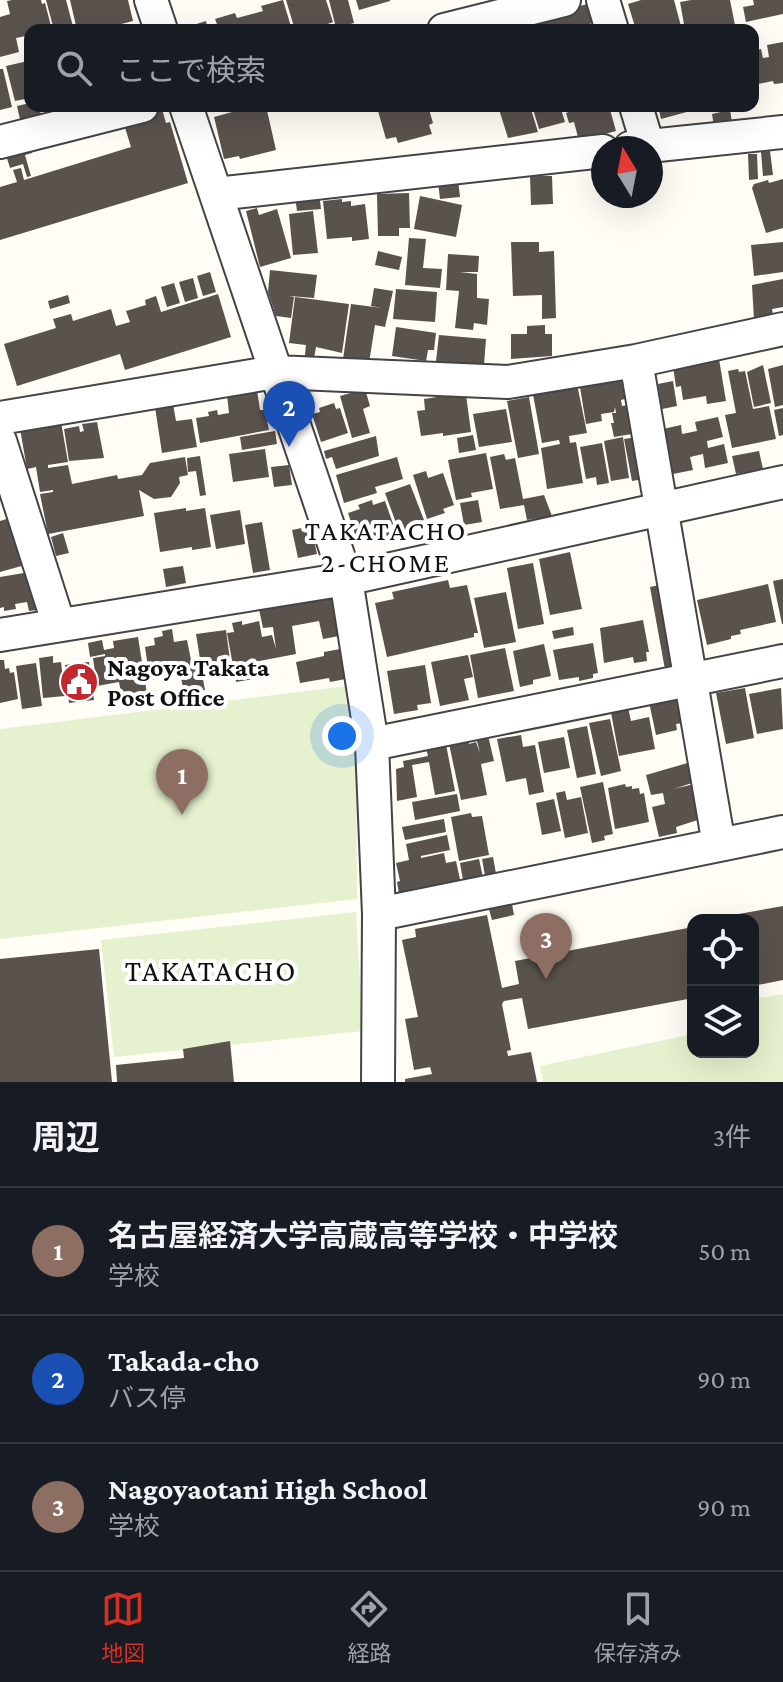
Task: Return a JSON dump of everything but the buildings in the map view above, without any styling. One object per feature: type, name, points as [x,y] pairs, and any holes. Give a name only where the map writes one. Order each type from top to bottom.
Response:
[{"type":"street","points":[[151,0],[159,24]]},
{"type":"street","points":[[468,24],[564,0]]},
{"type":"street","points":[[603,0],[610,24]]},
{"type":"street","points":[[0,142],[118,112]]},
{"type":"street","points":[[188,112],[346,579],[372,744],[379,914],[378,1082]]},
{"type":"street","points":[[636,112],[638,136]]},
{"type":"street","points":[[663,144],[783,132]]},
{"type":"street","points":[[216,194],[591,152]]},
{"type":"street","points":[[0,418],[275,372],[508,382],[636,361],[783,329]]},
{"type":"street","points":[[636,361],[719,845]]},
{"type":"street","points":[[0,441],[59,625]]},
{"type":"street","points":[[0,635],[346,579],[783,482]]},
{"type":"street","points":[[372,744],[783,661]]},
{"type":"street","points":[[379,914],[783,832]]},
{"type":"green space","points":[[347,686],[356,748],[357,899],[0,939],[0,729]]},
{"type":"green space","points":[[356,912],[363,1031],[114,1057],[101,940]]},
{"type":"green space","points":[[783,994],[783,1082],[543,1082],[540,1066],[687,1035],[687,1058],[759,1058],[759,998]]},
{"type":"place","name":"Takada-cho","points":[[289,447]]},
{"type":"place","name":"Nagoya Takata Post Office","points":[[79,682]]},
{"type":"place","name":"名古屋経済大学高蔵高等学校・中学校","points":[[182,815]]},
{"type":"place","name":"Nagoyaotani High School","points":[[546,979]]},
{"type":"district","name":"TAKATACHO 2-CHOME","points":[[386,546]]},
{"type":"district","name":"TAKATACHO","points":[[211,971]]}]
